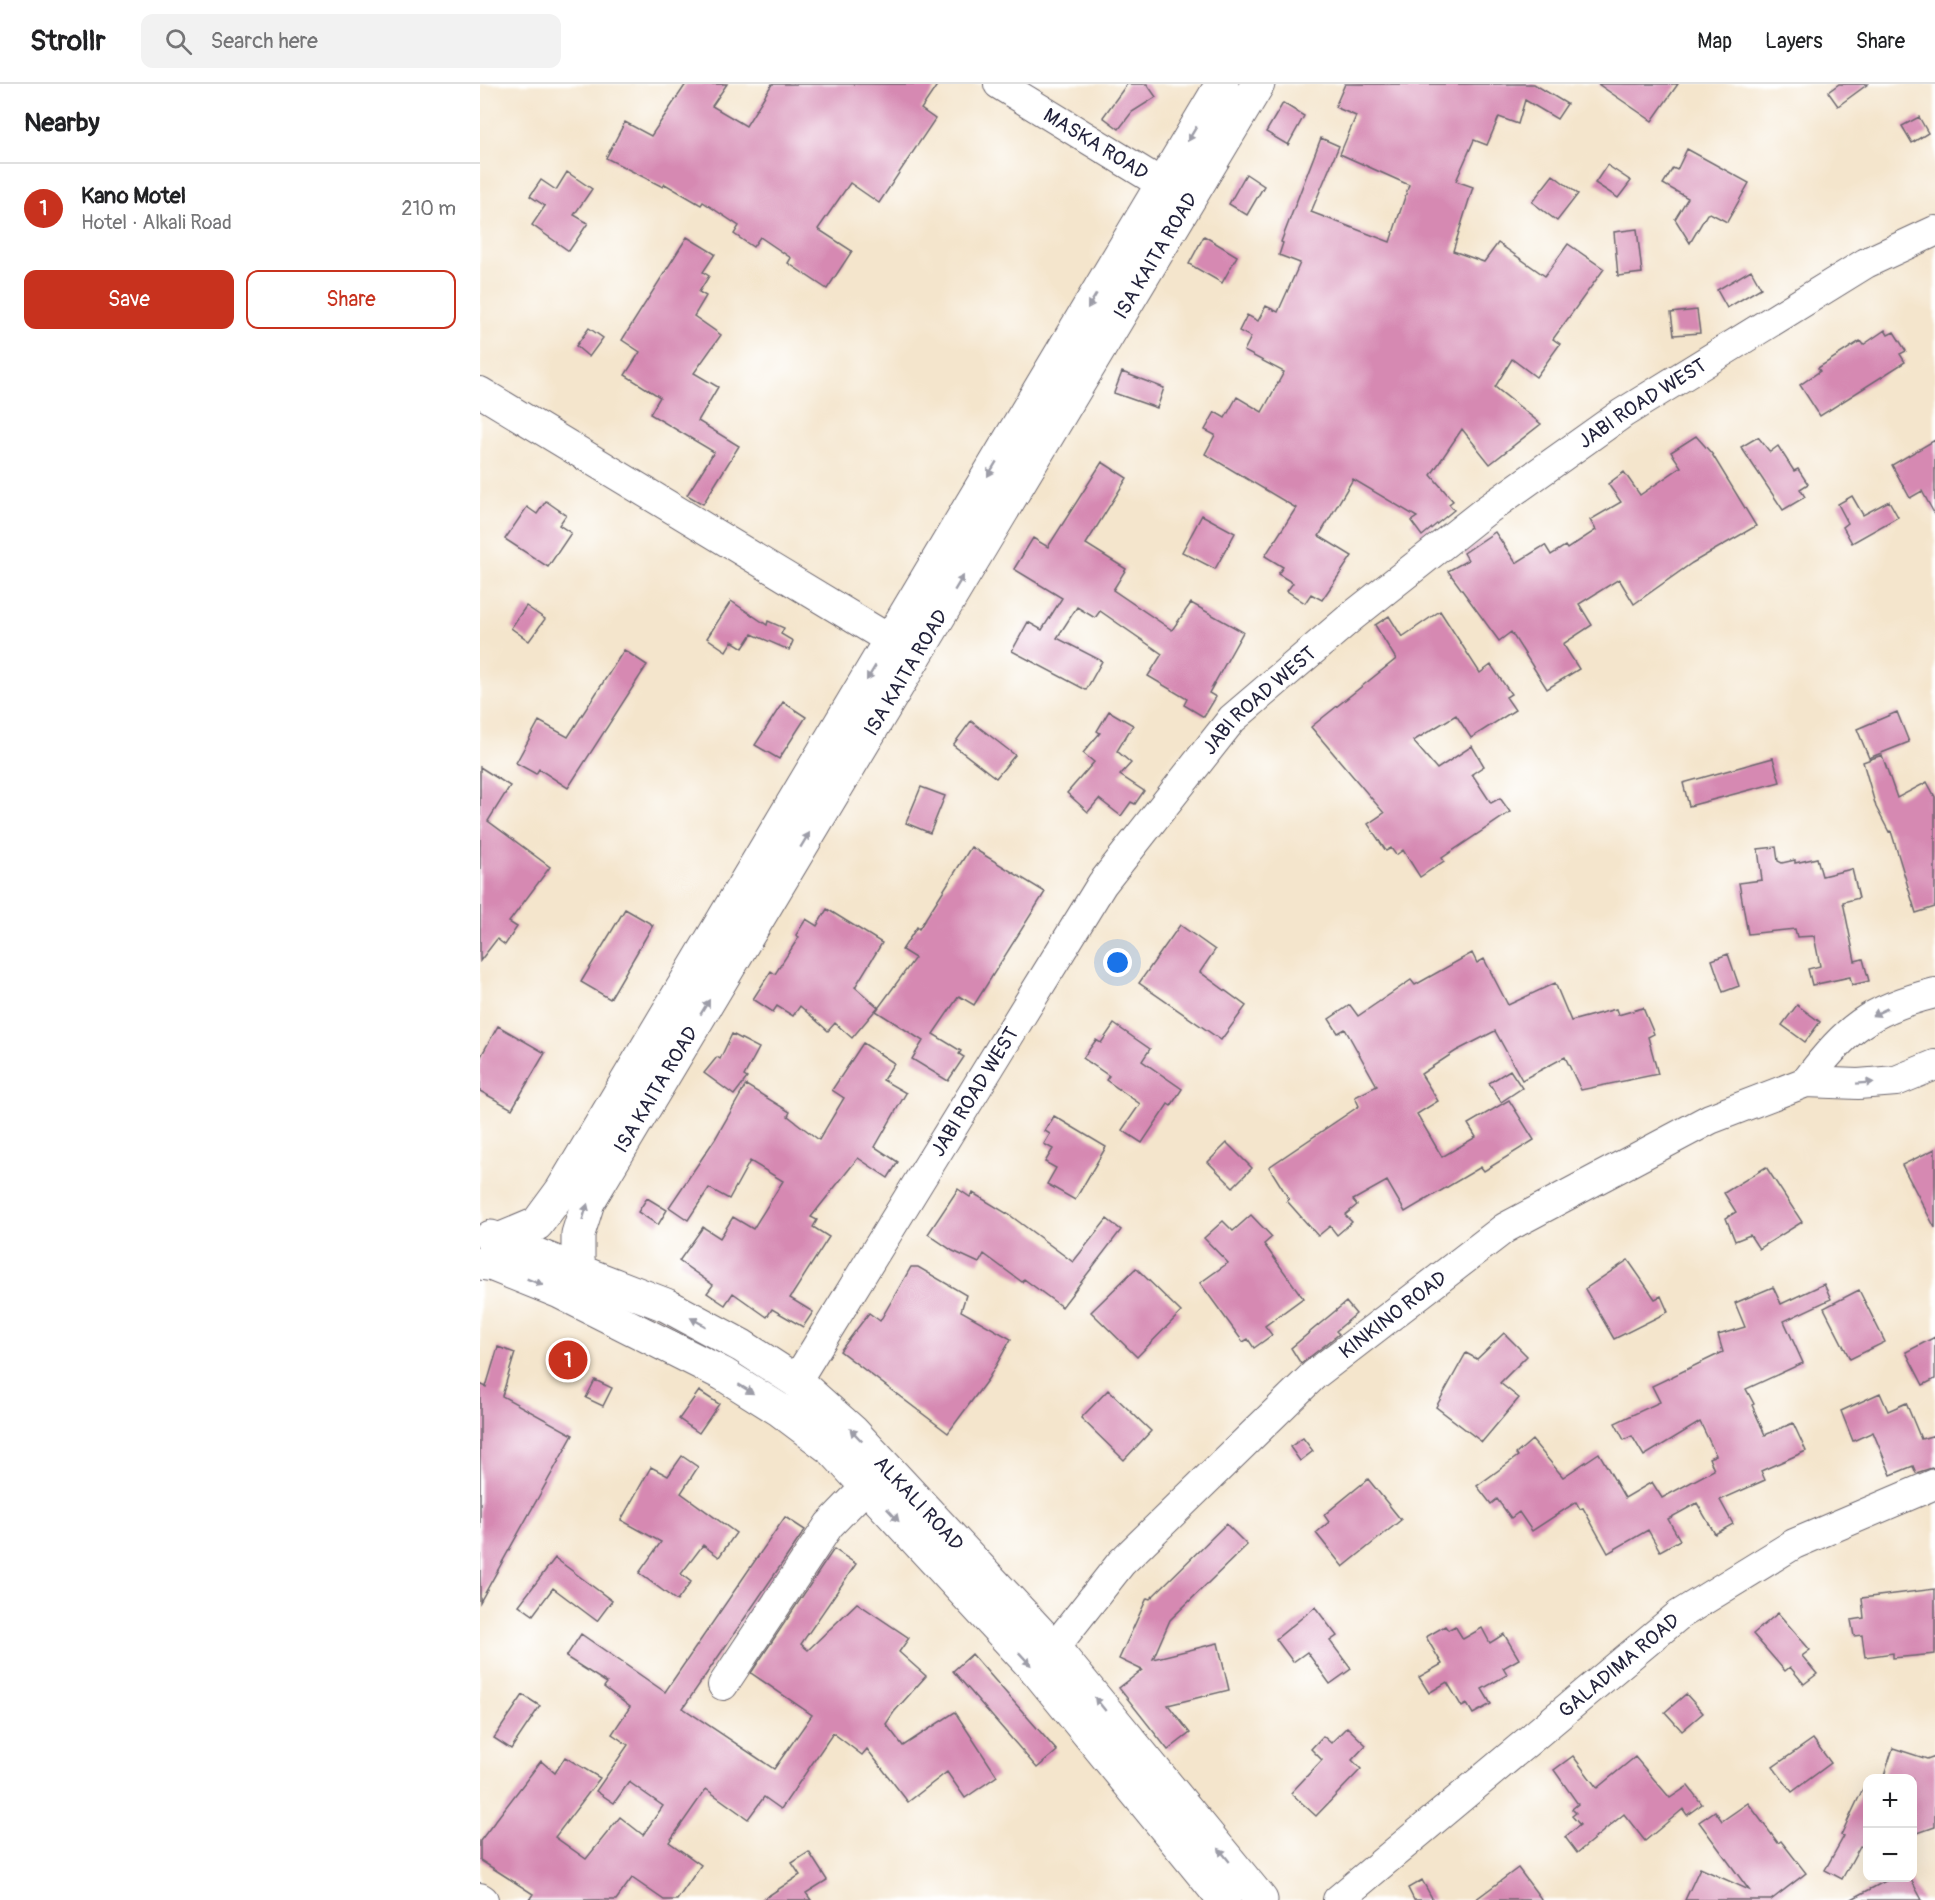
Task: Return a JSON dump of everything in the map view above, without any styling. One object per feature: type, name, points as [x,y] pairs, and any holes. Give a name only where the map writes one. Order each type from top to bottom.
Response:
[{"type":"main road","name":"ISA KAITA ROAD","points":[[578,1269],[578,1233],[588,1202],[764,881],[890,640],[1222,84]]},
{"type":"main road","name":"ISA KAITA ROAD","points":[[487,1245],[537,1224],[562,1190],[764,881],[1258,84]]},
{"type":"main road","name":"ALKALI ROAD","points":[[487,1245],[578,1269],[666,1305],[742,1346],[796,1381],[852,1431],[1054,1648],[1261,1900]]},
{"type":"main road","name":"ALKALI ROAD","points":[[487,1245],[493,1265],[560,1292],[723,1374],[780,1410],[833,1450],[1038,1672],[1224,1900]]},
{"type":"street","name":"MASKA ROAD","points":[[999,84],[1162,184]]},
{"type":"street","name":"JABI ROAD WEST","points":[[796,1381],[1102,884],[1232,720],[1350,618],[1484,512],[1623,412],[1866,263],[1935,231]]},
{"type":"street","points":[[480,392],[890,640]]},
{"type":"street","points":[[1806,1082],[1832,1047],[1855,1026],[1883,1009],[1935,993]]},
{"type":"street","name":"KINKINO ROAD","points":[[1054,1648],[1121,1563],[1314,1375],[1505,1228],[1710,1119],[1806,1082],[1858,1084],[1896,1081],[1935,1065]]},
{"type":"street","name":"GALADIMA ROAD","points":[[1338,1900],[1679,1615],[1794,1544],[1935,1484]]},
{"type":"street","points":[[723,1685],[829,1525],[867,1486]]},
{"type":"building","points":[[686,84],[727,84],[712,106],[746,126],[772,84],[938,84],[921,109],[935,119],[879,203],[850,183],[818,229],[852,251],[827,289],[788,263],[791,258],[760,237],[753,247],[734,234],[739,226],[703,202],[701,205],[665,184],[663,187],[606,158],[625,122],[651,136]]},
{"type":"building","points":[[1127,84],[1147,84],[1156,97],[1132,112],[1119,129],[1103,117]]},
{"type":"building","points":[[1345,84],[1534,84],[1567,104],[1557,119],[1525,100],[1518,124],[1499,117],[1487,145],[1474,140],[1456,181],[1473,187],[1453,251],[1484,262],[1498,243],[1545,276],[1568,244],[1604,269],[1553,339],[1560,344],[1536,377],[1512,359],[1495,387],[1541,424],[1490,464],[1462,429],[1431,475],[1453,501],[1449,504],[1454,510],[1422,536],[1411,521],[1417,517],[1353,479],[1319,536],[1352,556],[1322,600],[1311,594],[1305,603],[1287,591],[1293,583],[1278,574],[1283,567],[1265,556],[1296,508],[1205,454],[1215,435],[1205,430],[1215,412],[1225,418],[1237,397],[1262,412],[1284,372],[1244,351],[1251,337],[1239,331],[1247,315],[1258,321],[1266,306],[1278,312],[1300,263],[1279,255],[1283,243],[1281,242],[1321,138],[1339,146],[1311,212],[1390,242],[1409,185],[1340,154],[1356,116],[1335,107]]},
{"type":"building","points":[[1598,84],[1678,84],[1652,121]]},
{"type":"building","points":[[1839,84],[1868,84],[1838,106],[1828,92]]},
{"type":"building","points":[[1283,103],[1304,116],[1288,145],[1266,132]]},
{"type":"building","points":[[1919,117],[1928,133],[1912,143],[1902,126]]},
{"type":"building","points":[[1687,149],[1749,183],[1727,222],[1710,213],[1707,214],[1690,243],[1675,219],[1688,198],[1663,184],[1673,168],[1677,170]]},
{"type":"building","points":[[1607,165],[1631,181],[1618,198],[1595,183]]},
{"type":"building","points":[[567,172],[592,189],[574,215],[588,223],[569,251],[532,225],[545,206],[530,196],[541,180],[556,190]]},
{"type":"building","points":[[1246,174],[1264,186],[1247,215],[1229,204]]},
{"type":"building","points":[[1553,175],[1578,194],[1557,221],[1532,202]]},
{"type":"building","points":[[1637,229],[1642,273],[1618,276],[1614,232]]},
{"type":"building","points":[[1204,236],[1237,256],[1222,283],[1189,264]]},
{"type":"building","points":[[687,237],[715,254],[703,272],[709,276],[699,292],[706,296],[694,316],[721,335],[694,373],[718,387],[698,421],[739,446],[703,504],[687,495],[714,452],[650,414],[660,397],[625,375],[640,352],[622,340]]},
{"type":"building","points":[[1751,270],[1761,288],[1727,308],[1717,290]]},
{"type":"building","points":[[1697,310],[1700,333],[1674,335],[1671,313]]},
{"type":"building","points":[[589,328],[603,338],[589,357],[576,346]]},
{"type":"building","points":[[1885,330],[1888,335],[1894,332],[1906,351],[1900,354],[1905,362],[1820,416],[1800,385],[1820,371],[1818,368],[1860,341],[1863,345]]},
{"type":"building","points":[[1122,372],[1164,388],[1157,408],[1114,393]]},
{"type":"building","points":[[1696,436],[1712,454],[1756,526],[1692,563],[1634,604],[1619,579],[1579,604],[1592,625],[1563,644],[1579,669],[1547,689],[1511,632],[1499,641],[1448,571],[1468,560],[1464,553],[1495,532],[1516,563],[1545,545],[1551,555],[1565,546],[1567,549],[1596,530],[1590,520],[1621,502],[1608,484],[1624,472],[1640,495],[1681,467],[1671,452]]},
{"type":"building","points":[[1758,437],[1770,452],[1778,446],[1794,471],[1798,469],[1808,484],[1800,489],[1805,497],[1783,510],[1741,447]]},
{"type":"building","points":[[1935,440],[1935,515],[1922,491],[1910,498],[1892,465]]},
{"type":"building","points":[[1102,462],[1127,478],[1086,544],[1126,569],[1113,590],[1172,630],[1191,603],[1243,632],[1209,693],[1216,697],[1204,717],[1184,705],[1187,699],[1148,676],[1162,654],[1100,611],[1095,618],[1077,607],[1057,638],[1102,661],[1086,690],[1012,651],[1028,622],[1042,630],[1062,598],[1014,569],[1033,538],[1048,547]]},
{"type":"building","points":[[1852,496],[1863,515],[1889,501],[1898,517],[1852,543],[1843,527],[1848,523],[1838,504]]},
{"type":"building","points":[[546,501],[566,515],[559,525],[571,533],[548,567],[505,539],[527,507],[537,514]]},
{"type":"building","points":[[1202,515],[1235,533],[1215,569],[1182,552]]},
{"type":"building","points":[[731,601],[767,625],[768,621],[784,628],[781,634],[793,641],[789,650],[752,634],[743,648],[732,641],[726,651],[707,638]]},
{"type":"building","points":[[526,606],[545,619],[529,641],[511,628]]},
{"type":"building","points":[[1440,611],[1480,673],[1491,665],[1511,694],[1506,697],[1515,710],[1471,738],[1456,715],[1413,741],[1437,769],[1472,746],[1484,766],[1472,774],[1491,803],[1500,798],[1510,812],[1442,858],[1444,861],[1420,877],[1403,850],[1396,855],[1391,848],[1386,851],[1368,824],[1384,813],[1311,727],[1396,659],[1375,625],[1389,616],[1402,637]]},
{"type":"building","points":[[624,650],[647,665],[568,788],[539,769],[536,774],[516,763],[539,721],[568,737]]},
{"type":"building","points":[[783,702],[806,717],[779,759],[755,745]]},
{"type":"building","points":[[1109,711],[1133,725],[1117,751],[1131,763],[1120,775],[1144,791],[1135,804],[1131,802],[1121,816],[1099,799],[1088,812],[1067,793],[1094,762],[1083,753],[1100,733],[1097,731]]},
{"type":"building","points":[[1897,712],[1909,742],[1869,758],[1857,729]]},
{"type":"building","points":[[971,721],[1015,755],[996,778],[953,745]]},
{"type":"building","points":[[1882,755],[1897,798],[1927,782],[1935,797],[1935,907],[1916,913],[1891,831],[1889,832],[1876,807],[1863,762]]},
{"type":"building","points":[[1773,758],[1780,782],[1689,806],[1683,783]]},
{"type":"building","points":[[480,767],[510,786],[488,821],[550,867],[509,922],[517,927],[505,945],[497,939],[480,961]]},
{"type":"building","points":[[921,787],[945,796],[930,833],[906,823]]},
{"type":"building","points":[[971,847],[1045,892],[974,1005],[959,996],[933,1034],[961,1051],[959,1054],[964,1057],[948,1081],[912,1059],[923,1041],[876,1011],[915,958],[902,950],[917,927],[919,929]]},
{"type":"building","points":[[1776,847],[1778,861],[1782,863],[1795,860],[1795,863],[1817,858],[1822,876],[1852,869],[1859,898],[1843,902],[1855,961],[1863,959],[1869,981],[1852,985],[1850,977],[1812,985],[1808,969],[1820,966],[1814,936],[1797,937],[1795,929],[1748,934],[1739,883],[1762,880],[1758,849]]},
{"type":"building","points":[[625,909],[653,925],[610,999],[581,982]]},
{"type":"building","points":[[827,909],[882,943],[855,987],[878,1007],[852,1038],[835,1023],[828,1031],[800,1006],[793,1016],[777,1006],[773,1012],[753,999],[771,971],[775,974],[799,937],[796,935],[806,919],[817,926]]},
{"type":"building","points":[[1180,925],[1215,950],[1200,972],[1246,1006],[1221,1040],[1139,983]]},
{"type":"building","points":[[1472,953],[1477,963],[1484,959],[1508,1005],[1555,983],[1571,1021],[1616,1009],[1618,1015],[1643,1008],[1654,1034],[1648,1037],[1658,1074],[1581,1090],[1565,1057],[1522,1080],[1495,1031],[1456,1051],[1421,1074],[1438,1101],[1417,1114],[1442,1157],[1476,1137],[1468,1124],[1509,1100],[1534,1140],[1484,1171],[1481,1167],[1405,1212],[1387,1181],[1353,1200],[1357,1205],[1345,1215],[1352,1222],[1337,1235],[1330,1226],[1318,1236],[1287,1201],[1289,1199],[1269,1167],[1359,1106],[1355,1097],[1377,1086],[1345,1029],[1338,1033],[1329,1019],[1350,1005],[1358,1016],[1411,980],[1415,985]]},
{"type":"building","points":[[1728,954],[1739,986],[1723,992],[1712,960]]},
{"type":"building","points":[[1797,1005],[1820,1022],[1805,1042],[1782,1025]]},
{"type":"building","points":[[1114,1024],[1150,1049],[1142,1061],[1182,1089],[1171,1106],[1168,1104],[1142,1143],[1122,1130],[1140,1104],[1106,1080],[1109,1076],[1083,1058],[1096,1040],[1101,1043]]},
{"type":"building","points":[[498,1026],[545,1053],[512,1109],[480,1091],[480,1058]]},
{"type":"building","points":[[732,1034],[759,1048],[744,1076],[747,1078],[734,1095],[704,1073],[717,1057],[720,1059]]},
{"type":"building","points":[[863,1043],[894,1063],[883,1080],[906,1093],[875,1147],[898,1162],[888,1178],[858,1158],[811,1217],[817,1220],[813,1227],[829,1237],[790,1298],[813,1312],[803,1327],[772,1309],[767,1317],[733,1293],[725,1305],[707,1293],[713,1285],[679,1261],[703,1227],[720,1238],[733,1217],[753,1229],[783,1181],[750,1161],[729,1199],[709,1188],[688,1220],[669,1207],[715,1139],[746,1085],[790,1112],[788,1116],[819,1140],[844,1098],[832,1090]]},
{"type":"building","points":[[1510,1070],[1522,1088],[1501,1102],[1489,1083]]},
{"type":"building","points":[[1054,1116],[1106,1147],[1075,1200],[1047,1184],[1056,1168],[1045,1162],[1053,1149],[1044,1144],[1050,1134],[1045,1131]]},
{"type":"building","points":[[1227,1143],[1252,1168],[1233,1187],[1208,1162]]},
{"type":"building","points":[[1935,1149],[1935,1228],[1902,1165]]},
{"type":"building","points":[[1766,1167],[1802,1222],[1759,1249],[1750,1235],[1735,1241],[1726,1218],[1736,1212],[1724,1193]]},
{"type":"building","points":[[958,1189],[970,1197],[973,1193],[1011,1216],[1073,1262],[1107,1219],[1121,1230],[1062,1307],[1024,1279],[1022,1282],[984,1254],[979,1263],[953,1251],[928,1234]]},
{"type":"building","points":[[647,1198],[667,1210],[658,1225],[638,1212]]},
{"type":"building","points":[[1251,1215],[1272,1237],[1264,1244],[1303,1298],[1265,1326],[1272,1335],[1254,1348],[1248,1339],[1243,1342],[1200,1283],[1228,1263],[1204,1238],[1223,1221],[1233,1231]]},
{"type":"building","points":[[1628,1260],[1655,1299],[1661,1296],[1668,1312],[1614,1339],[1585,1289]]},
{"type":"building","points":[[911,1267],[918,1267],[966,1295],[961,1311],[1011,1339],[988,1379],[948,1433],[840,1351],[869,1313],[880,1321]]},
{"type":"building","points":[[1136,1268],[1181,1312],[1137,1357],[1091,1312]]},
{"type":"building","points":[[1824,1284],[1831,1299],[1784,1321],[1803,1363],[1746,1389],[1765,1435],[1793,1423],[1806,1451],[1761,1471],[1765,1480],[1720,1500],[1733,1524],[1715,1534],[1697,1503],[1668,1519],[1680,1540],[1660,1551],[1648,1530],[1608,1553],[1583,1508],[1580,1509],[1576,1502],[1532,1531],[1519,1512],[1511,1518],[1497,1499],[1491,1504],[1477,1486],[1518,1456],[1516,1454],[1532,1440],[1563,1477],[1599,1453],[1625,1498],[1652,1482],[1662,1498],[1714,1470],[1709,1458],[1716,1455],[1700,1422],[1644,1456],[1632,1436],[1624,1440],[1615,1423],[1660,1402],[1652,1386],[1723,1352],[1718,1335],[1745,1327],[1735,1303],[1773,1287],[1781,1304]]},
{"type":"building","points":[[1859,1290],[1885,1342],[1850,1359],[1824,1308]]},
{"type":"building","points":[[1346,1302],[1356,1314],[1336,1331],[1339,1334],[1301,1364],[1291,1348]]},
{"type":"building","points":[[1504,1333],[1527,1356],[1500,1383],[1519,1398],[1482,1442],[1436,1407],[1466,1353],[1477,1359]]},
{"type":"building","points":[[1935,1337],[1935,1379],[1923,1385],[1906,1352]]},
{"type":"building","points":[[498,1347],[515,1353],[502,1396],[573,1435],[480,1602],[480,1384],[486,1387]]},
{"type":"building","points":[[595,1380],[612,1388],[603,1406],[586,1398]]},
{"type":"building","points":[[1108,1390],[1151,1431],[1124,1460],[1081,1418]]},
{"type":"building","points":[[699,1391],[719,1404],[699,1433],[679,1419]]},
{"type":"building","points":[[1880,1393],[1888,1411],[1906,1403],[1921,1439],[1935,1435],[1935,1467],[1916,1473],[1913,1466],[1891,1475],[1873,1432],[1853,1441],[1841,1411]]},
{"type":"building","points":[[1303,1438],[1313,1451],[1300,1461],[1290,1447]]},
{"type":"building","points":[[682,1456],[698,1467],[681,1493],[736,1533],[719,1557],[703,1545],[681,1574],[691,1582],[677,1601],[639,1573],[661,1542],[621,1520],[651,1467],[668,1476]]},
{"type":"building","points":[[1368,1479],[1401,1520],[1343,1567],[1316,1533],[1329,1522],[1324,1515]]},
{"type":"building","points":[[785,1517],[805,1530],[683,1708],[774,1769],[812,1715],[751,1673],[834,1549],[856,1564],[801,1644],[808,1650],[857,1603],[909,1638],[899,1652],[926,1676],[886,1724],[903,1746],[955,1712],[997,1776],[965,1798],[947,1772],[908,1802],[867,1749],[862,1755],[833,1733],[781,1809],[764,1797],[748,1819],[706,1789],[669,1842],[701,1865],[677,1900],[664,1900],[632,1878],[616,1900],[529,1900],[533,1894],[480,1860],[480,1841],[541,1761],[555,1773],[565,1757],[600,1778],[555,1837],[586,1859],[620,1817],[643,1835],[663,1806],[629,1782],[614,1803],[596,1791],[628,1745],[612,1734],[630,1707],[604,1687],[607,1683],[566,1657],[581,1634],[665,1692]]},
{"type":"building","points":[[1226,1524],[1247,1545],[1170,1620],[1153,1659],[1218,1643],[1229,1690],[1168,1705],[1190,1733],[1168,1750],[1119,1688],[1142,1670],[1119,1659],[1147,1598],[1150,1599]]},
{"type":"building","points":[[555,1558],[612,1601],[597,1621],[553,1588],[533,1615],[519,1605]]},
{"type":"building","points":[[1935,1589],[1935,1654],[1893,1658],[1893,1653],[1865,1657],[1862,1635],[1854,1636],[1851,1620],[1864,1618],[1862,1598]]},
{"type":"building","points":[[1315,1607],[1337,1636],[1330,1641],[1351,1669],[1330,1684],[1307,1652],[1293,1662],[1276,1639]]},
{"type":"building","points":[[1778,1613],[1810,1650],[1802,1656],[1817,1674],[1804,1684],[1790,1667],[1785,1671],[1753,1634]]},
{"type":"building","points":[[1445,1626],[1448,1630],[1455,1626],[1463,1639],[1482,1628],[1490,1643],[1504,1634],[1519,1659],[1503,1668],[1507,1675],[1482,1689],[1491,1704],[1473,1714],[1467,1704],[1462,1707],[1447,1682],[1429,1693],[1419,1677],[1442,1664],[1426,1637]]},
{"type":"building","points":[[972,1654],[1057,1751],[1037,1768],[953,1671]]},
{"type":"building","points":[[1686,1694],[1703,1713],[1682,1731],[1665,1712]]},
{"type":"building","points":[[523,1695],[540,1706],[511,1749],[494,1738]]},
{"type":"building","points":[[1347,1727],[1366,1745],[1352,1760],[1361,1769],[1316,1816],[1291,1793],[1322,1760],[1311,1749],[1323,1736],[1331,1743]]},
{"type":"building","points":[[1813,1739],[1831,1763],[1792,1792],[1773,1767]]},
{"type":"building","points":[[1893,1748],[1927,1759],[1935,1756],[1935,1827],[1917,1833],[1917,1774],[1885,1774]]},
{"type":"building","points":[[1573,1756],[1597,1788],[1635,1757],[1670,1798],[1688,1786],[1702,1804],[1687,1815],[1683,1809],[1645,1841],[1624,1814],[1577,1853],[1565,1837],[1580,1825],[1572,1816],[1576,1813],[1572,1809],[1578,1804],[1554,1770]]},
{"type":"building","points":[[1863,1789],[1863,1847],[1860,1846],[1842,1879],[1825,1870],[1844,1836],[1841,1835]]},
{"type":"building","points":[[1748,1803],[1778,1843],[1781,1841],[1806,1873],[1771,1900],[1685,1900],[1700,1868],[1749,1890],[1699,1822],[1715,1811],[1722,1821]]},
{"type":"building","points":[[809,1852],[827,1880],[806,1893],[811,1900],[762,1900],[800,1875],[792,1863]]},
{"type":"building","points":[[1518,1868],[1542,1900],[1475,1900]]},
{"type":"building","points":[[1422,1880],[1433,1900],[1414,1900],[1408,1888]]},
{"type":"building","points":[[1884,1882],[1912,1882],[1922,1900],[1850,1900]]},
{"type":"place","name":"Kano Motel","points":[[568,1360]]}]
